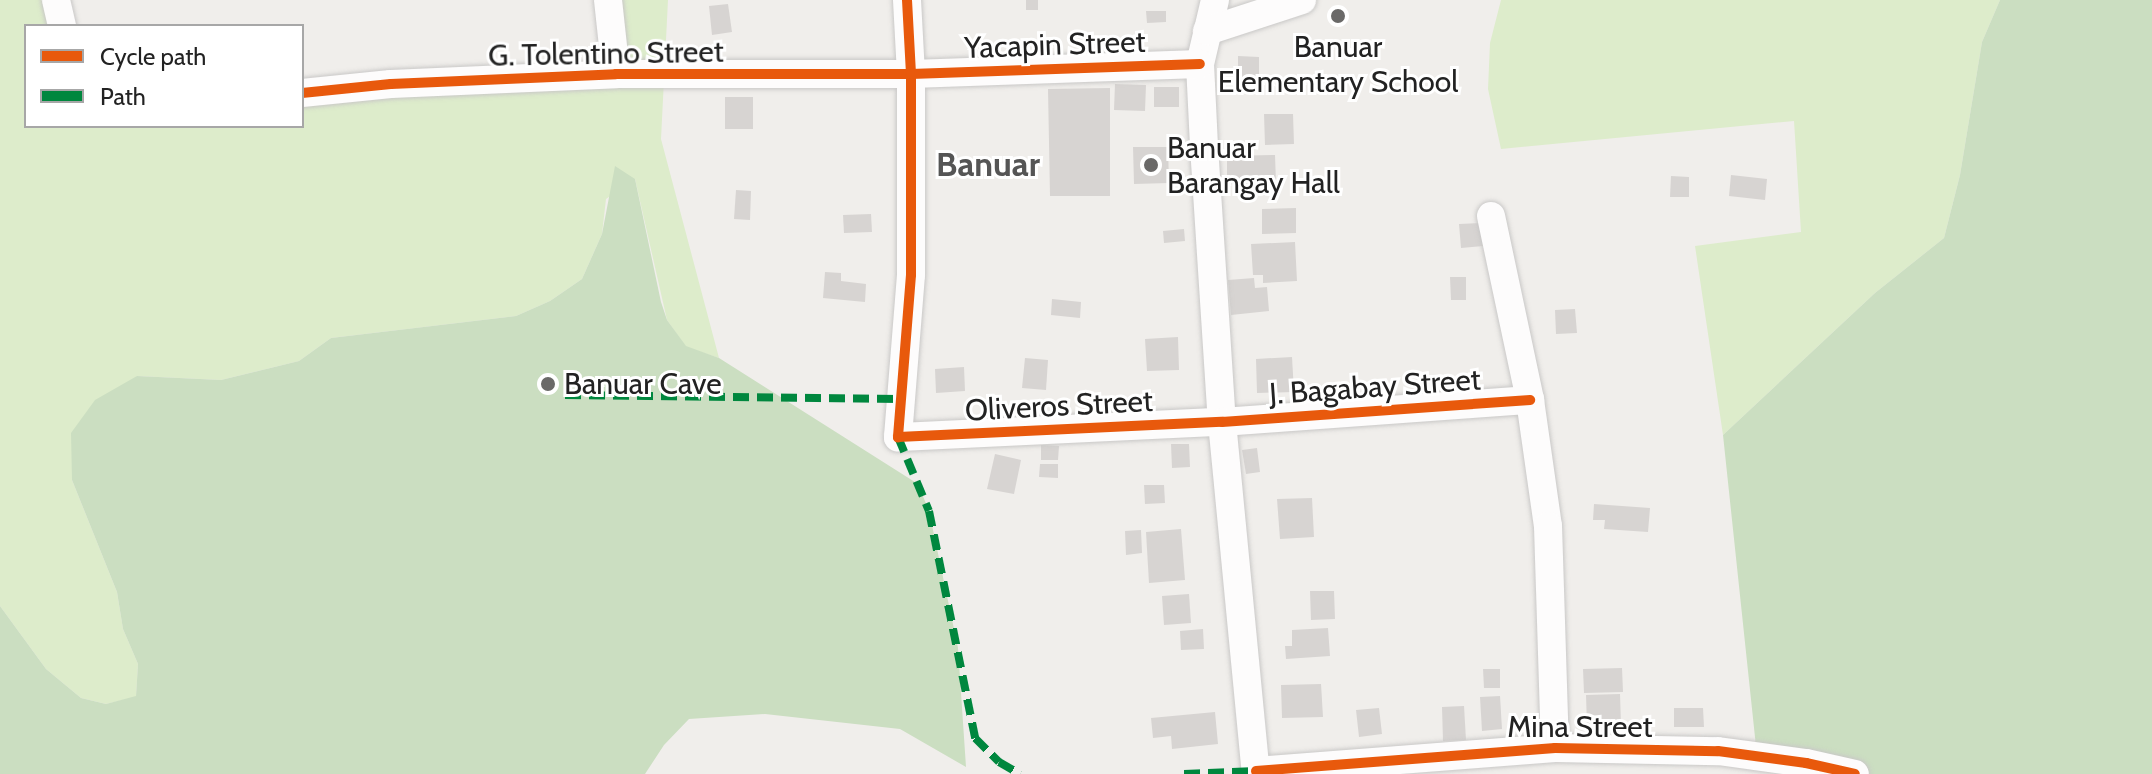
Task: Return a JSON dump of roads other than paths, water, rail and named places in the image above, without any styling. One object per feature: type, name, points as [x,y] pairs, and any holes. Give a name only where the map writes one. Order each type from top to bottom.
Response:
[{"type":"street","points":[[56,0],[62,24]]},
{"type":"street","points":[[608,0],[616,74]]},
{"type":"street","points":[[907,0],[911,74]]},
{"type":"street","points":[[1215,0],[1200,64],[1222,422],[1256,772]]},
{"type":"street","points":[[1207,31],[1302,0]]},
{"type":"street","name":"Yacapin Street","points":[[911,74],[1200,64]]},
{"type":"street","name":"G. Tolentino Street","points":[[304,93],[391,84],[616,74],[911,74]]},
{"type":"street","name":"Oliveros Street","points":[[911,74],[911,275],[898,437],[1222,422]]},
{"type":"street","points":[[1491,216],[1530,400],[1548,526],[1555,748]]},
{"type":"street","name":"J. Bagabay Street","points":[[1222,422],[1530,400]]},
{"type":"street","name":"Mina Street","points":[[1256,772],[1555,748],[1718,751],[1806,763],[1855,774]]},
{"type":"place","name":"Banuar Elementary School","points":[[1338,16]]},
{"type":"place","name":"Banuar Barangay Hall","points":[[1151,165]]},
{"type":"place","name":"Banuar Cave","points":[[548,384]]},
{"type":"district","name":"Banuar","points":[[988,165]]}]
